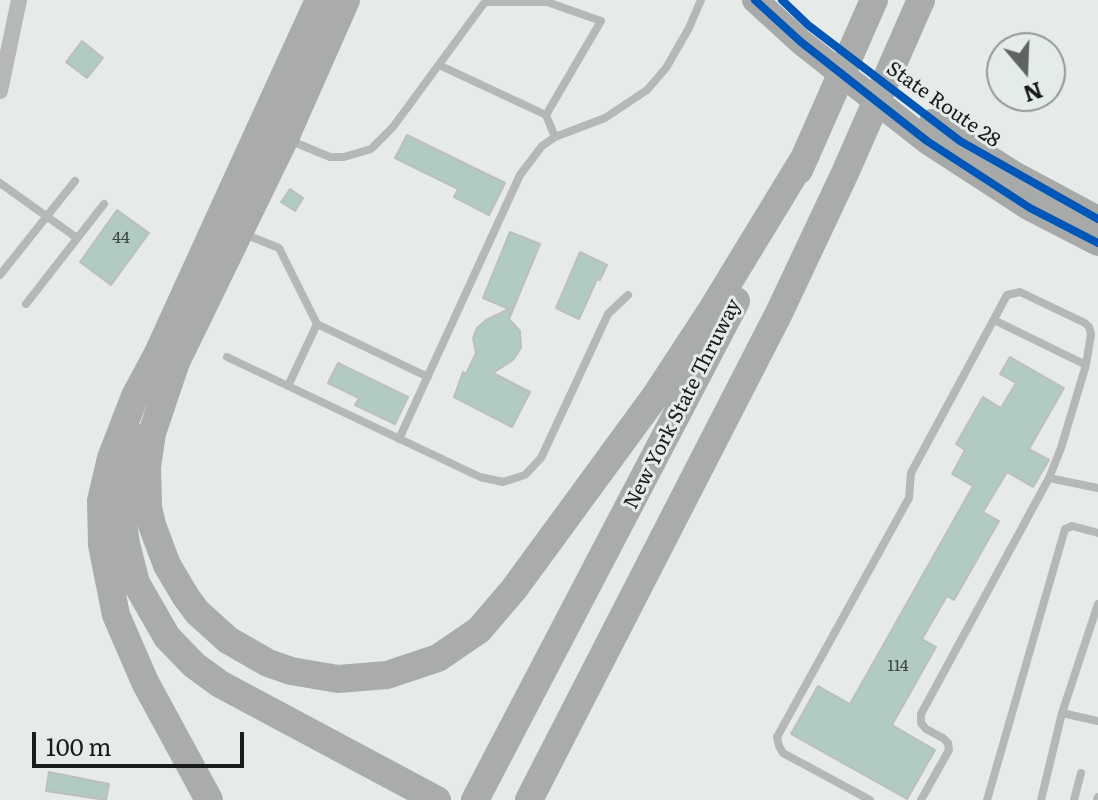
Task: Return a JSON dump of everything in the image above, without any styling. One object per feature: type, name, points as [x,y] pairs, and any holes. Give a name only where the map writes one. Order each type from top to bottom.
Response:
[{"type":"highway","points":[[209,800],[124,638],[110,593],[102,545],[101,501],[111,458],[124,426],[317,0]]},
{"type":"highway","points":[[346,0],[285,138],[135,445],[129,463],[123,523],[136,583],[154,617],[182,653],[220,684],[428,799]]},
{"type":"highway","name":"State Route 28","points":[[755,0],[804,33],[1030,208],[1098,243]]},
{"type":"highway","name":"State Route 28","points":[[782,0],[804,33]]},
{"type":"highway","name":"New York State Thruway","points":[[475,800],[704,364],[806,155],[874,0]]},
{"type":"highway","points":[[531,797],[779,313],[921,0]]},
{"type":"highway","name":"State Route 28","points":[[930,132],[1098,219]]},
{"type":"highway","points":[[172,374],[148,453],[148,507],[167,565],[197,612],[228,640],[268,663],[291,671],[338,679],[364,679],[414,668],[458,646],[479,630],[514,589],[670,374],[806,155]]},
{"type":"highway","points":[[124,426],[111,479],[112,543],[133,607],[160,646],[196,681],[218,696],[428,799]]},
{"type":"street","points":[[0,91],[19,0]]},
{"type":"lane","points":[[399,439],[520,175],[542,146],[555,137],[605,118],[647,90],[666,68],[701,0]]},
{"type":"lane","points":[[285,138],[330,157],[344,157],[371,149],[393,127],[485,2],[547,2],[601,21],[546,115]]},
{"type":"lane","points":[[439,65],[546,115],[555,137]]},
{"type":"lane","points":[[0,275],[75,181]]},
{"type":"lane","points":[[0,183],[77,238]]},
{"type":"lane","points":[[26,304],[104,204]]},
{"type":"lane","points":[[239,232],[279,248],[317,324],[428,377]]},
{"type":"lane","points":[[870,800],[783,753],[777,737],[909,498],[911,473],[1007,295],[1020,292],[1085,323],[1091,334],[1086,365],[1049,478],[921,714],[921,723],[943,738],[949,750],[921,800]]},
{"type":"lane","points":[[227,357],[491,481],[514,480],[525,475],[541,458],[608,314],[628,295]]},
{"type":"lane","points":[[994,320],[1086,365]]},
{"type":"lane","points":[[288,386],[317,324]]},
{"type":"lane","points":[[1049,478],[1098,488]]},
{"type":"lane","points":[[987,800],[1065,529],[1072,526],[1098,533]]},
{"type":"lane","points":[[1041,800],[1062,713],[1098,604]]},
{"type":"lane","points":[[1062,713],[1098,721]]},
{"type":"lane","points":[[1074,800],[1081,773]]},
{"type":"building","points":[[82,41],[103,58],[87,78],[66,62]]},
{"type":"building","points":[[407,135],[505,183],[489,215],[454,197],[458,189],[395,158]]},
{"type":"building","points":[[290,189],[303,198],[295,211],[281,202]]},
{"type":"building","points":[[117,210],[149,233],[111,285],[80,262]]},
{"type":"building","points":[[510,232],[540,244],[509,319],[520,331],[521,348],[513,360],[493,373],[530,392],[512,427],[454,397],[463,372],[466,374],[476,353],[473,338],[477,328],[509,309],[483,298]]},
{"type":"building","points":[[580,252],[607,265],[600,280],[597,279],[579,319],[556,308]]},
{"type":"building","points":[[1010,357],[1064,388],[1029,449],[1049,460],[1033,487],[1007,472],[983,512],[999,521],[954,600],[947,596],[922,639],[936,647],[892,725],[935,750],[907,799],[791,734],[818,686],[850,704],[973,486],[952,474],[965,450],[956,444],[983,397],[1001,408],[1016,383],[1000,374]]},
{"type":"building","points":[[338,363],[408,397],[395,424],[355,405],[359,398],[328,383]]},
{"type":"building","points":[[49,772],[109,784],[106,800],[46,791]]},
{"type":"cycle path","points":[[755,0],[801,42],[927,141],[1030,208],[1098,243]]},
{"type":"cycle path","points":[[782,0],[808,25],[960,141],[1098,219]]}]
